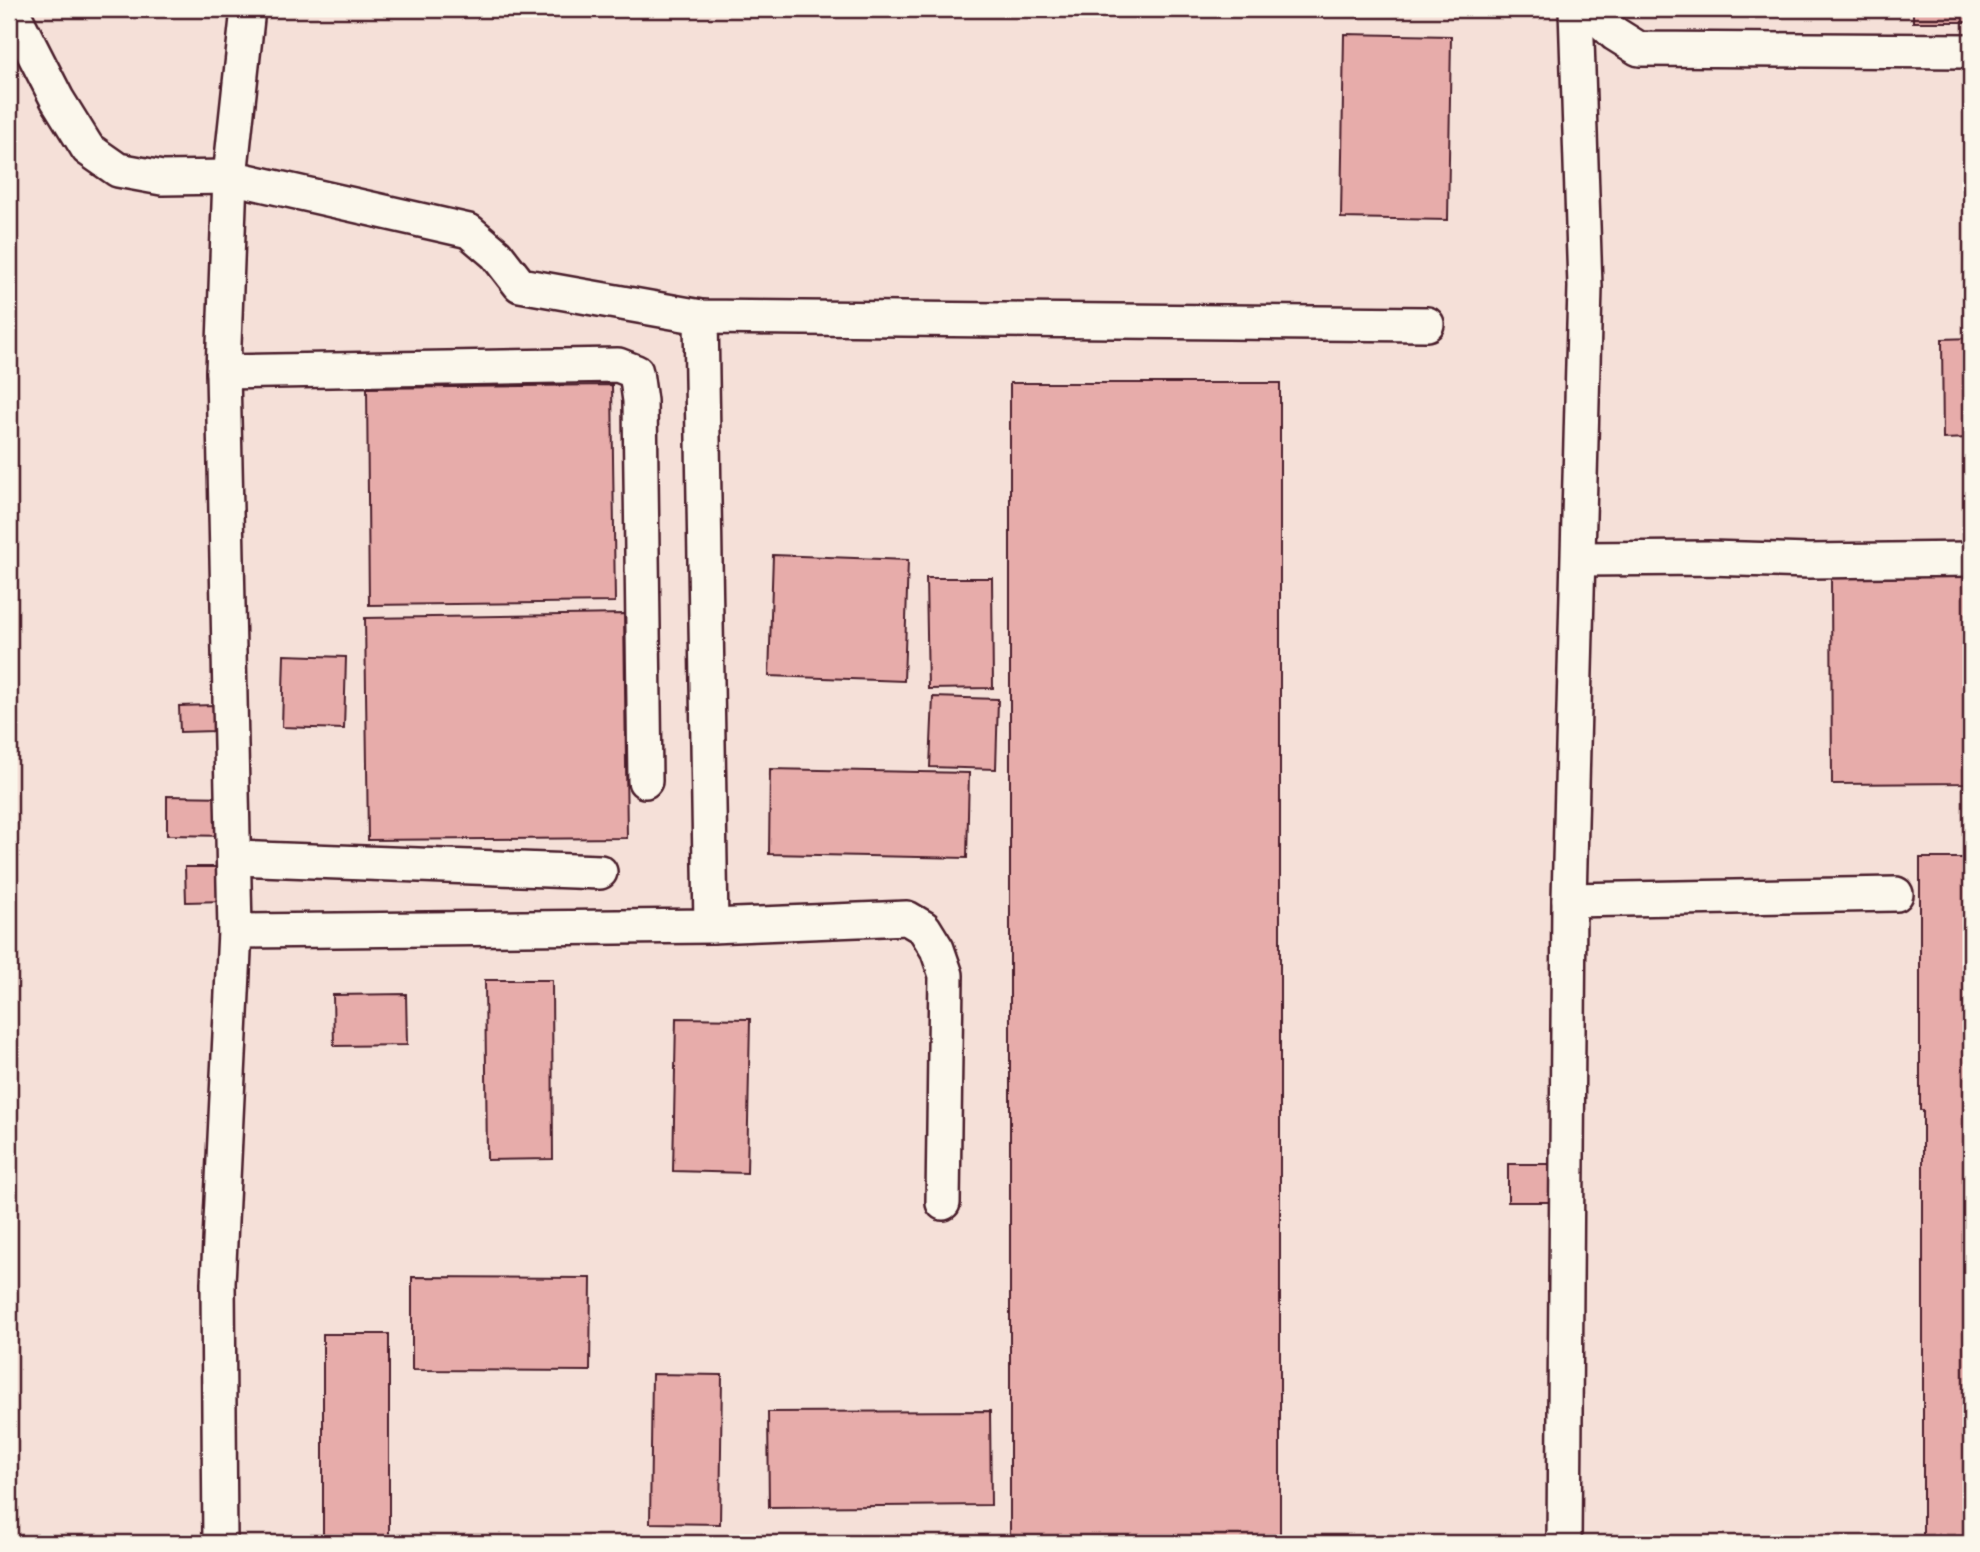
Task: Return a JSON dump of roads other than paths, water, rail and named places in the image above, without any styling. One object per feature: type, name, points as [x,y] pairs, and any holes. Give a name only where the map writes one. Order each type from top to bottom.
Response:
[{"type":"lane","points":[[11,9],[57,99],[88,149],[118,170],[162,178],[230,177],[469,230],[496,254],[520,285],[701,317],[1427,324]]},
{"type":"lane","points":[[220,1543],[218,1283],[235,931],[223,372],[230,177],[248,9]]},
{"type":"lane","points":[[1564,1543],[1569,900],[1585,287],[1576,9]]},
{"type":"lane","points":[[1588,9],[1615,34],[1639,49],[1971,51]]},
{"type":"lane","points":[[701,317],[711,926]]},
{"type":"lane","points":[[223,372],[618,365],[636,372],[640,401],[645,781]]},
{"type":"lane","points":[[1579,559],[1971,559]]},
{"type":"lane","points":[[235,858],[600,872]]},
{"type":"lane","points":[[1569,900],[1896,894]]},
{"type":"lane","points":[[235,931],[711,926],[906,918],[923,928],[937,949],[946,975],[943,1203]]}]
